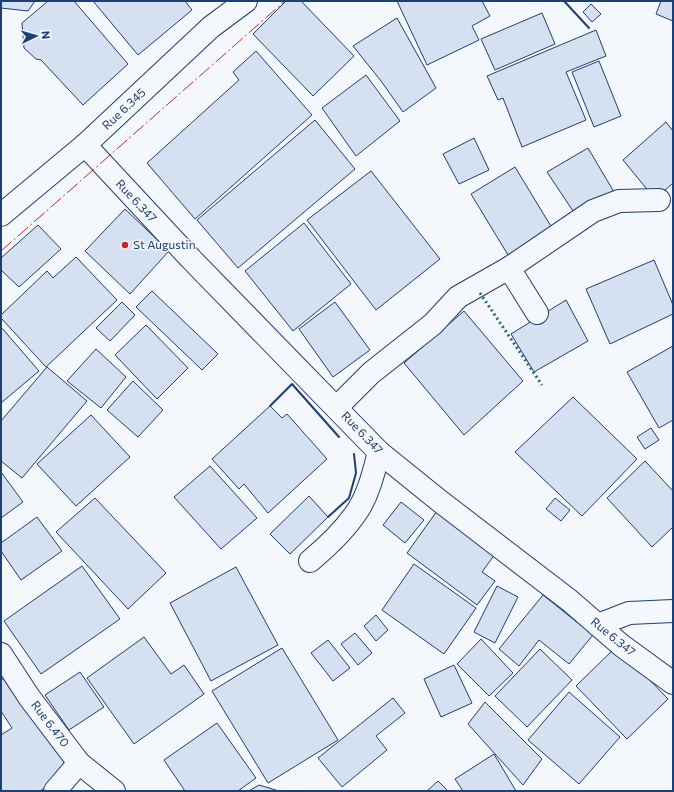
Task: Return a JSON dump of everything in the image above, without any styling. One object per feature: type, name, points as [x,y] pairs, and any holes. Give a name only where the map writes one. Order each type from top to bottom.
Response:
[{"type":"street","name":"Rue 6.345","points":[[1,216],[85,145],[211,27],[246,1]]},
{"type":"street","name":"Rue 6.347","points":[[85,145],[191,259],[379,452],[568,600],[621,645],[673,684]]},
{"type":"street","points":[[337,408],[371,373],[434,324],[458,297],[509,268],[592,211],[619,201],[659,200]]},
{"type":"street","points":[[509,268],[537,313]]},
{"type":"street","points":[[310,561],[334,540],[358,509],[372,477],[379,452]]},
{"type":"street","points":[[598,625],[629,613],[673,611]]},
{"type":"street","name":"Rue 6.470","points":[[1,654],[29,697],[79,763],[114,791]]},
{"type":"street","points":[[55,791],[79,763]]},
{"type":"building","points":[[1,1],[35,1],[28,11],[1,8]]},
{"type":"building","points":[[48,1],[74,1],[128,64],[83,105],[41,60],[36,59],[24,48],[22,23]]},
{"type":"building","points":[[93,1],[185,1],[192,10],[138,55]]},
{"type":"building","points":[[286,1],[301,1],[354,56],[313,96],[253,34]]},
{"type":"building","points":[[397,1],[482,1],[490,16],[472,26],[479,40],[427,65]]},
{"type":"building","points":[[661,1],[673,1],[673,21],[656,14]]},
{"type":"building","points":[[591,4],[601,14],[592,22],[583,12]]},
{"type":"building","points":[[542,13],[555,44],[495,70],[481,39]]},
{"type":"building","points":[[397,18],[436,88],[403,112],[353,46]]},
{"type":"building","points":[[596,30],[606,56],[566,72],[586,120],[522,147],[503,98],[498,100],[487,76]]},
{"type":"building","points":[[256,51],[312,115],[195,219],[147,163],[239,80],[233,72]]},
{"type":"building","points":[[599,61],[621,116],[594,127],[572,72]]},
{"type":"building","points":[[366,75],[400,121],[356,156],[322,108]]},
{"type":"building","points":[[315,120],[355,169],[238,268],[197,220]]},
{"type":"building","points":[[666,122],[673,131],[673,183],[655,199],[623,160]]},
{"type":"building","points":[[474,138],[489,170],[459,184],[443,154]]},
{"type":"building","points":[[588,148],[614,192],[577,217],[547,172]]},
{"type":"building","points":[[515,167],[552,228],[508,255],[471,194]]},
{"type":"building","points":[[371,171],[440,259],[376,310],[307,220]]},
{"type":"building","points":[[125,209],[169,251],[130,294],[85,251]]},
{"type":"building","points":[[304,223],[351,284],[293,331],[245,271]]},
{"type":"building","points":[[38,225],[61,249],[19,287],[1,270],[1,258]]},
{"type":"building","points":[[76,257],[117,300],[46,367],[1,318],[1,315],[47,271],[53,278]]},
{"type":"building","points":[[654,260],[673,305],[673,314],[610,344],[586,289]]},
{"type":"building","points":[[152,291],[218,354],[202,370],[136,307]]},
{"type":"building","points":[[566,300],[588,341],[534,372],[511,334]]},
{"type":"building","points":[[122,302],[135,315],[110,341],[96,328]]},
{"type":"building","points":[[335,302],[370,350],[333,377],[299,329]]},
{"type":"building","points":[[464,311],[523,381],[464,435],[404,363]]},
{"type":"building","points":[[146,325],[188,368],[157,399],[115,355]]},
{"type":"building","points":[[1,327],[39,371],[1,403]]},
{"type":"building","points":[[673,346],[673,420],[659,428],[627,372]]},
{"type":"building","points":[[96,349],[126,377],[101,408],[67,381]]},
{"type":"building","points":[[47,367],[87,401],[22,478],[1,461],[1,421]]},
{"type":"building","points":[[133,381],[163,410],[138,437],[107,410]]},
{"type":"building","points":[[573,397],[637,459],[582,516],[515,452]]},
{"type":"building","points":[[270,406],[282,418],[287,414],[327,459],[268,513],[244,484],[239,489],[212,459]]},
{"type":"building","points":[[91,415],[130,457],[76,506],[37,464]]},
{"type":"building","points":[[651,428],[659,440],[645,449],[637,437]]},
{"type":"building","points":[[645,461],[673,491],[673,527],[652,547],[607,498]]},
{"type":"building","points":[[210,466],[257,518],[221,549],[174,497]]},
{"type":"building","points":[[1,472],[23,502],[1,518]]},
{"type":"building","points":[[309,496],[328,517],[290,554],[270,534]]},
{"type":"building","points":[[95,498],[166,573],[128,609],[56,532]]},
{"type":"building","points":[[555,498],[570,510],[561,521],[546,509]]},
{"type":"building","points":[[401,502],[424,520],[405,543],[383,525]]},
{"type":"building","points":[[437,511],[495,554],[482,572],[495,581],[477,605],[407,553]]},
{"type":"building","points":[[37,517],[62,551],[21,580],[1,551],[1,543]]},
{"type":"building","points":[[414,564],[476,608],[444,654],[382,610]]},
{"type":"building","points":[[82,566],[120,619],[41,674],[4,621]]},
{"type":"building","points":[[236,567],[278,645],[211,681],[170,603]]},
{"type":"building","points":[[497,586],[518,597],[495,643],[474,632]]},
{"type":"building","points":[[543,595],[593,635],[569,664],[539,640],[519,666],[499,649]]},
{"type":"building","points":[[376,615],[388,630],[376,641],[364,626]]},
{"type":"building","points":[[355,633],[372,653],[358,665],[341,644]]},
{"type":"building","points":[[144,637],[171,674],[184,665],[204,694],[134,744],[87,678]]},
{"type":"building","points":[[481,639],[513,673],[489,696],[457,664]]},
{"type":"building","points":[[328,640],[350,668],[333,681],[311,653]]},
{"type":"building","points":[[617,646],[668,699],[627,739],[576,686]]},
{"type":"building","points":[[282,648],[338,740],[268,783],[212,691]]},
{"type":"building","points":[[540,649],[572,680],[527,727],[495,696]]},
{"type":"building","points":[[454,665],[472,703],[441,717],[424,679]]},
{"type":"building","points":[[80,672],[104,707],[69,730],[45,695]]},
{"type":"building","points":[[6,677],[70,771],[40,791],[1,791],[1,735],[12,728],[1,711],[1,680]]},
{"type":"building","points":[[569,692],[620,737],[579,784],[528,740]]},
{"type":"building","points":[[393,698],[405,713],[376,736],[387,750],[342,787],[318,758]]},
{"type":"building","points":[[485,702],[542,759],[523,785],[468,724]]},
{"type":"building","points":[[217,723],[256,778],[238,791],[185,791],[164,760]]},
{"type":"building","points":[[494,754],[516,791],[463,791],[455,779]]},
{"type":"building","points":[[438,781],[448,791],[427,791]]},
{"type":"building","points":[[259,785],[279,791],[249,791]]},
{"type":"hedge","points":[[480,293],[542,385]]},
{"type":"wall","points":[[564,1],[589,28]]},
{"type":"wall","points":[[270,406],[292,384],[339,437]]},
{"type":"wall","points":[[328,517],[349,498],[356,473],[354,454]]},
{"type":"power","points":[[1,251],[285,1]]},
{"type":"place","name":"St Augustin","points":[[125,245]]}]
